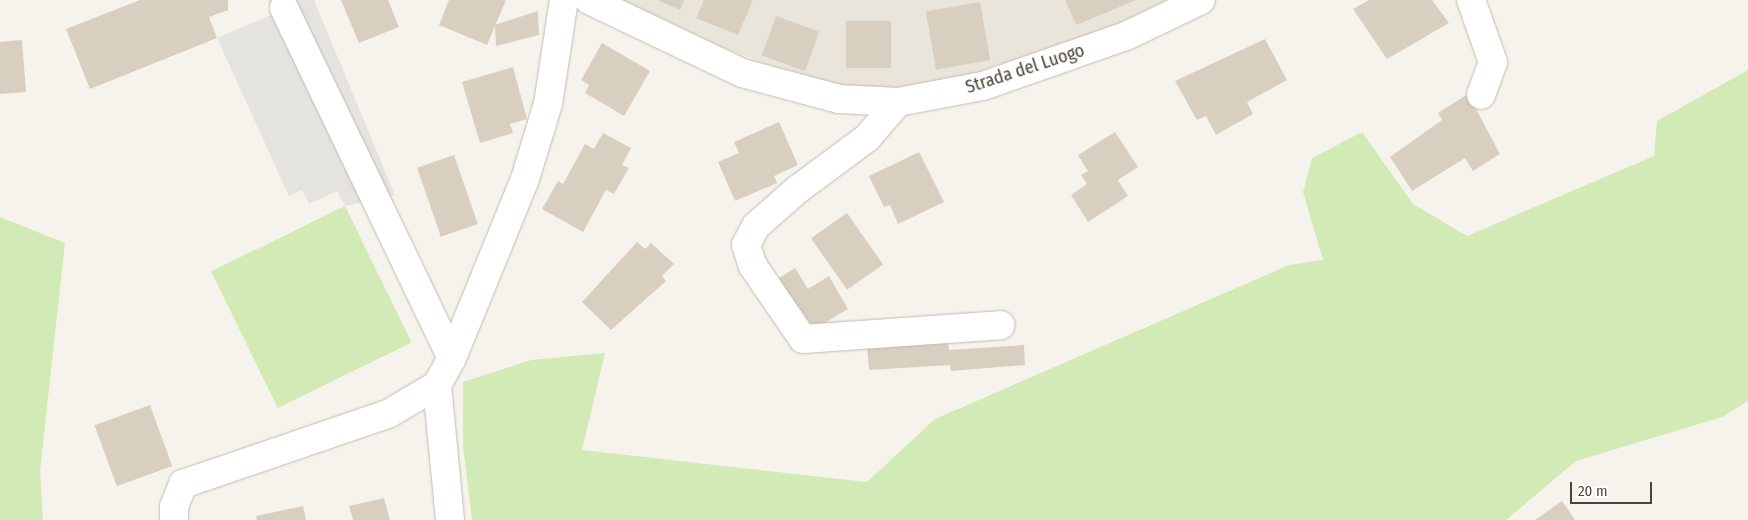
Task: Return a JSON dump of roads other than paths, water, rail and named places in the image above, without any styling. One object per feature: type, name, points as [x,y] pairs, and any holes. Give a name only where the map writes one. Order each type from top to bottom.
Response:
[{"type":"street","points":[[174,520],[174,507],[183,484],[388,414],[437,385],[452,358],[525,179],[548,104],[564,0]]},
{"type":"street","name":"Strada del Luogo","points":[[601,3],[742,73],[839,99],[898,102],[983,86],[1126,36],[1201,0]]},
{"type":"street","points":[[1471,0],[1493,62],[1481,95]]},
{"type":"street","points":[[284,8],[452,358]]},
{"type":"street","points":[[898,102],[867,138],[798,189],[756,226],[746,245],[752,266],[803,339],[1001,325]]},
{"type":"street","points":[[437,385],[450,520]]}]
